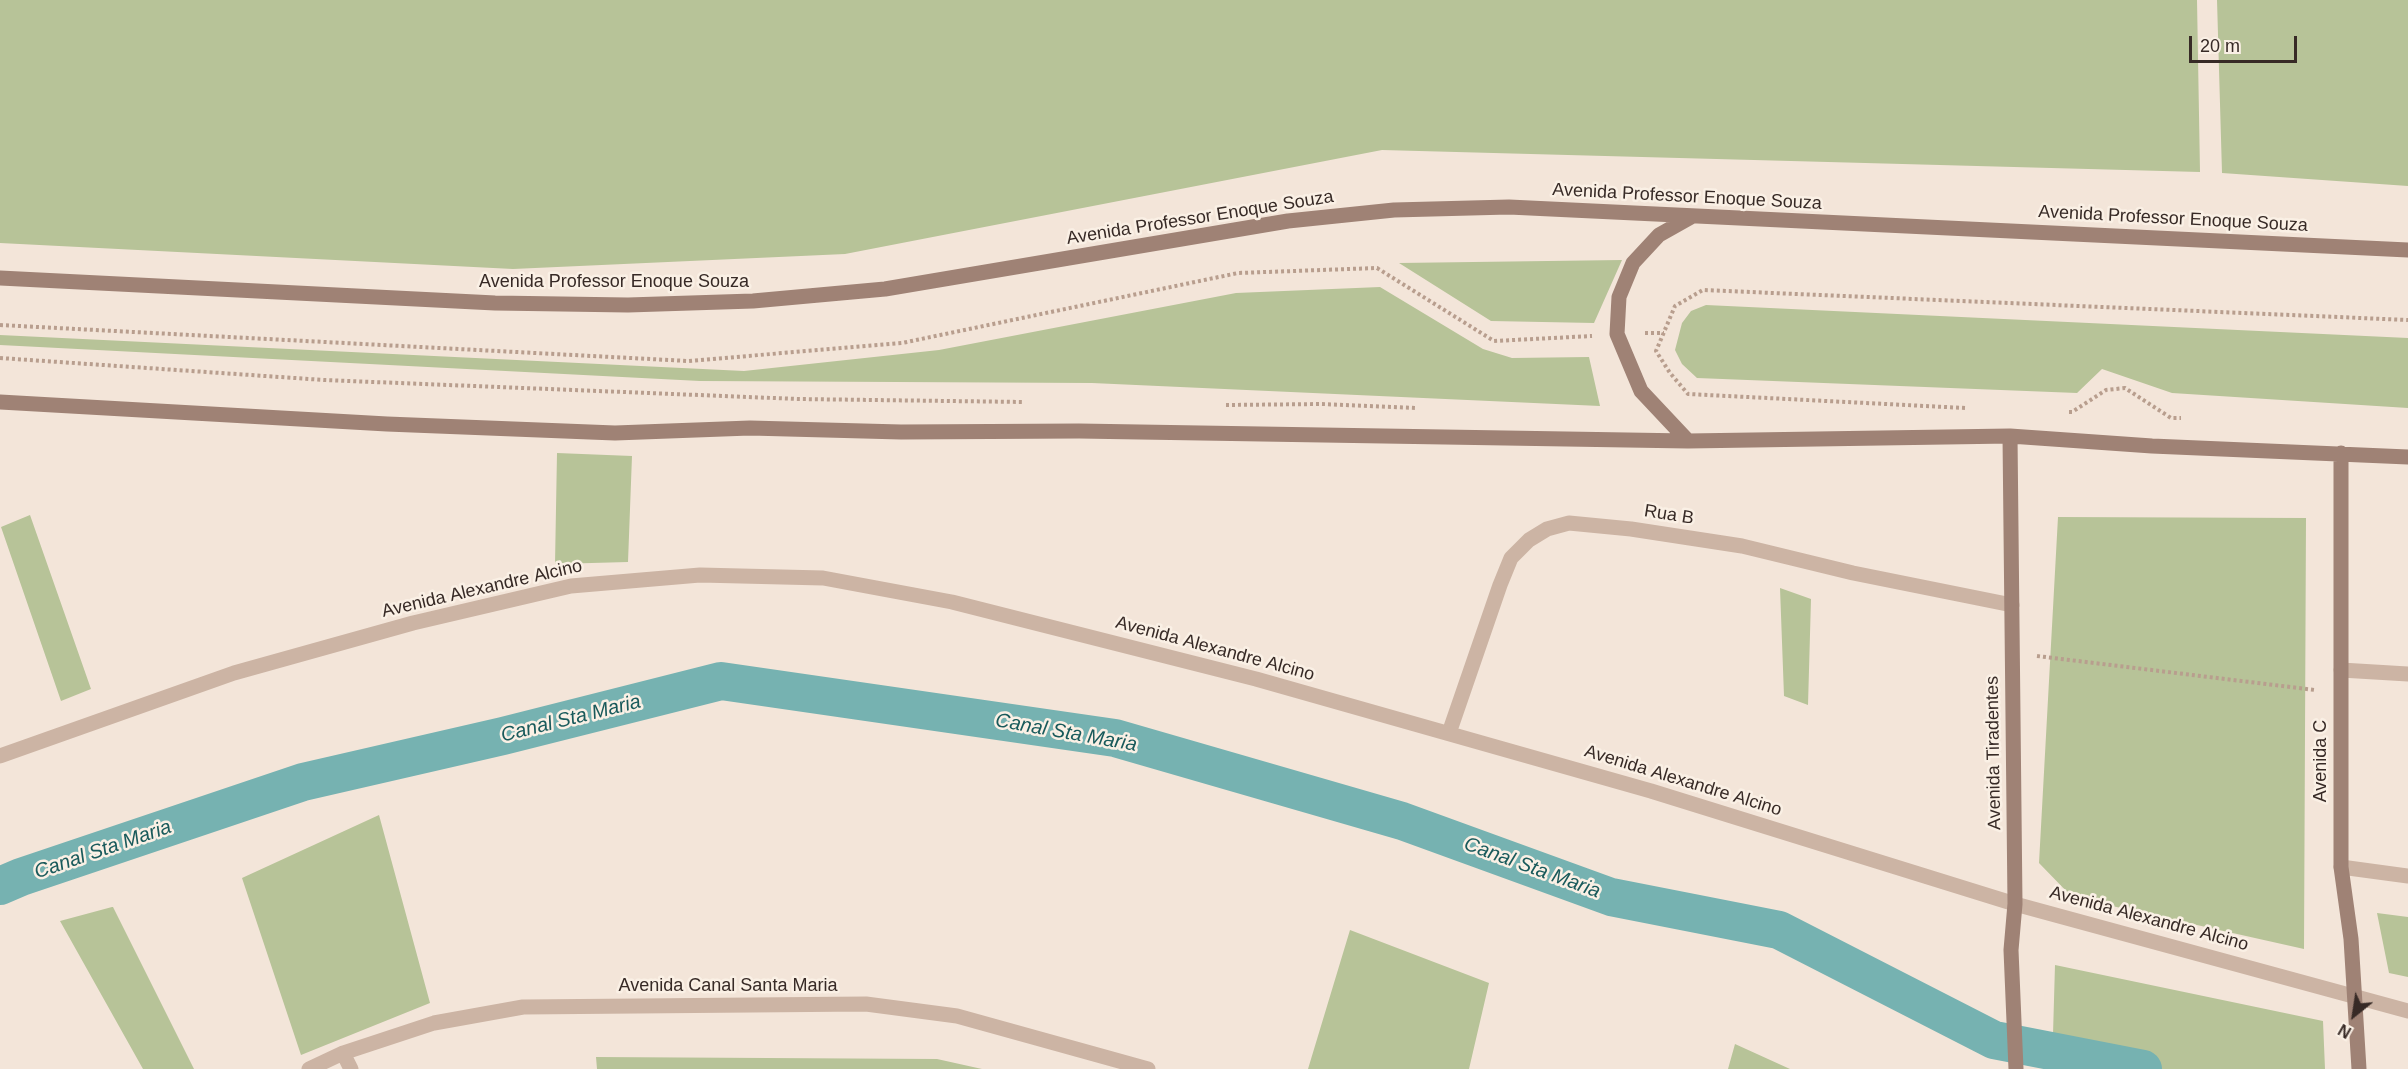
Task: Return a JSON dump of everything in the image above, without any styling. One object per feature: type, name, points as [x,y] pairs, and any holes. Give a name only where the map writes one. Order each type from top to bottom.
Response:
[{"type":"main road","name":"Avenida Professor Enoque Souza","points":[[0,278],[495,303],[628,305],[753,301],[885,288],[1288,221],[1394,210],[1509,207],[2408,250]]},
{"type":"main road","points":[[1688,441],[1641,391],[1617,334],[1619,297],[1633,263],[1659,235],[1691,217]]},
{"type":"main road","points":[[0,402],[410,425],[615,433],[750,428],[901,432],[1079,430],[1688,441],[2010,436],[2152,446],[2341,453],[2408,458]]},
{"type":"main road","name":"Avenida Tiradentes","points":[[2010,436],[2016,904],[2011,950],[2016,1069]]},
{"type":"main road","name":"Avenida C","points":[[2341,453],[2341,867],[2351,939],[2359,1069]]},
{"type":"street","name":"Rua B","points":[[1449,734],[1511,558],[1529,540],[1547,529],[1569,524],[1631,529],[1742,546],[1853,573],[2012,605]]},
{"type":"street","name":"Avenida Alexandre Alcino","points":[[0,756],[234,673],[413,623],[571,586],[700,575],[822,578],[952,602],[1256,679],[1651,791],[2016,904],[2408,1011]]},
{"type":"street","points":[[2341,670],[2408,674]]},
{"type":"street","points":[[2341,867],[2408,876]]},
{"type":"street","name":"Avenida Canal Santa Maria","points":[[309,1069],[343,1053],[434,1023],[523,1007],[866,1004],[957,1016],[1148,1069]]},
{"type":"street","points":[[343,1053],[351,1069]]},
{"type":"path","points":[[0,325],[688,361],[902,344],[1238,273],[1377,268],[1494,341],[1664,333]]},
{"type":"path","points":[[1972,408],[1688,394],[1670,373],[1656,351],[1675,306],[1703,290],[2408,320]]},
{"type":"path","points":[[0,357],[347,381],[798,399],[1025,402]]},
{"type":"path","points":[[2063,412],[2072,412],[2106,390],[2125,388],[2170,418],[2182,418]]},
{"type":"path","points":[[1222,405],[1322,404],[1429,408]]},
{"type":"path","points":[[2013,653],[2340,694]]},
{"type":"green space","points":[[0,0],[2197,0],[2200,172],[1382,150],[845,254],[513,269],[0,243]]},
{"type":"green space","points":[[2217,0],[2408,0],[2408,186],[2222,173]]},
{"type":"green space","points":[[1622,260],[1594,323],[1491,321],[1399,263]]},
{"type":"green space","points":[[1380,287],[1483,349],[1512,358],[1589,357],[1600,406],[1092,383],[700,381],[0,345],[0,335],[744,371],[939,350],[1236,293]]},
{"type":"green space","points":[[1706,305],[2408,338],[2408,408],[2172,393],[2102,369],[2077,393],[1697,378],[1682,364],[1675,350],[1682,323],[1691,311]]},
{"type":"green space","points":[[557,453],[632,456],[628,562],[555,564]]},
{"type":"green space","points":[[30,515],[91,689],[61,701],[1,527]]},
{"type":"green space","points":[[2058,517],[2306,518],[2304,949],[2072,897],[2039,863]]},
{"type":"green space","points":[[1780,588],[1811,599],[1808,705],[1784,696]]},
{"type":"green space","points":[[379,815],[430,1003],[301,1055],[242,878]]},
{"type":"green space","points":[[113,907],[194,1069],[143,1069],[60,921]]},
{"type":"green space","points":[[2377,913],[2408,917],[2408,977],[2389,973]]},
{"type":"green space","points":[[1350,930],[1489,983],[1469,1069],[1308,1069]]},
{"type":"green space","points":[[2055,965],[2323,1021],[2325,1069],[2052,1069]]},
{"type":"green space","points":[[1735,1044],[1790,1069],[1728,1069]]},
{"type":"green space","points":[[596,1057],[937,1059],[982,1069],[597,1069]]},
{"type":"waterway","name":"Canal Sta Maria","points":[[0,886],[303,782],[503,736],[721,681],[1115,738],[1402,821],[1611,897],[1779,930],[1994,1040],[2143,1069]]}]
